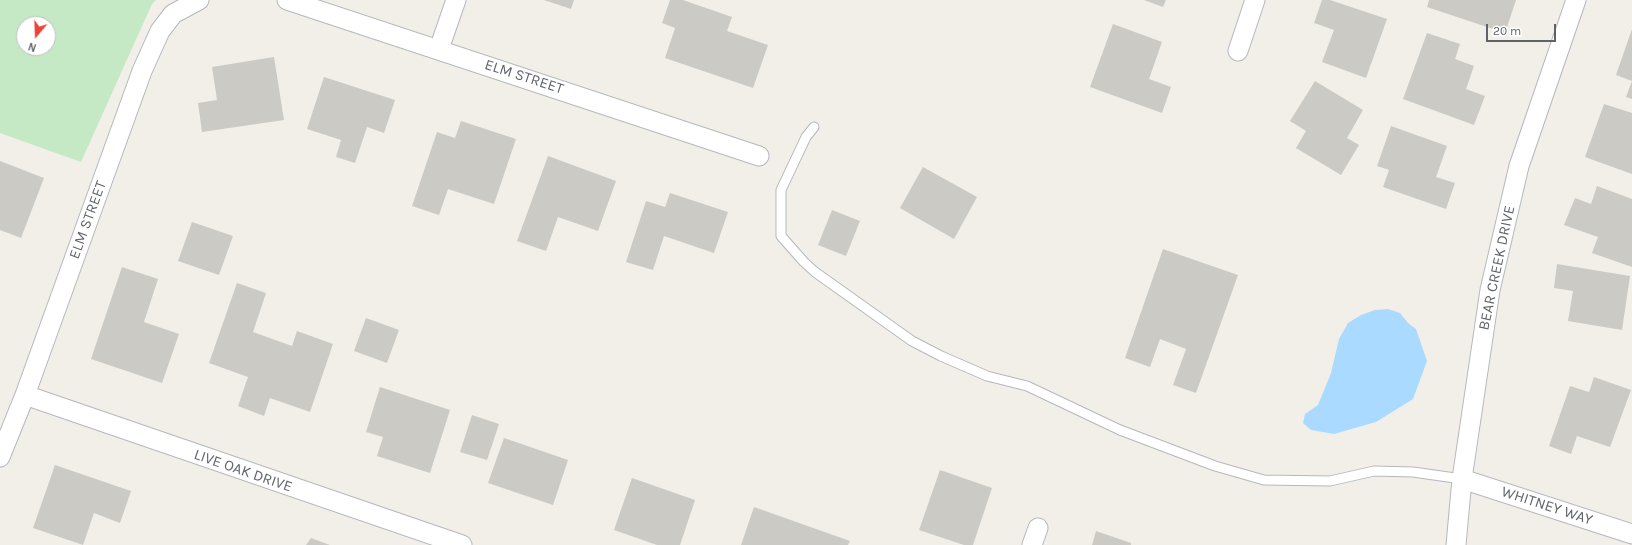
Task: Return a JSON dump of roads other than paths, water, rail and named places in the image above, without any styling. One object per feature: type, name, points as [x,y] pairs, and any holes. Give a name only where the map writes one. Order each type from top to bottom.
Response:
[{"type":"street","name":"ELM STREET","points":[[0,457],[25,395],[142,71],[160,31],[173,14],[199,0]]},
{"type":"street","name":"ELM STREET","points":[[287,0],[760,156]]},
{"type":"street","points":[[439,49],[456,0]]},
{"type":"street","points":[[1238,51],[1255,0]]},
{"type":"street","name":"BEAR CREEK DRIVE","points":[[1456,545],[1462,479],[1490,290],[1519,166],[1576,0]]},
{"type":"street","name":"LIVE OAK DRIVE","points":[[25,395],[456,544]]},
{"type":"street","name":"WHITNEY WAY","points":[[1462,479],[1632,534]]},
{"type":"lane","points":[[814,127],[806,137],[781,190],[781,236],[815,272],[912,341],[941,356],[987,376],[1027,386],[1120,430],[1214,466],[1264,480],[1330,481],[1374,471],[1413,472],[1462,479]]},
{"type":"water","points":[[1388,309],[1400,313],[1408,323],[1416,329],[1427,361],[1413,399],[1376,422],[1334,434],[1311,430],[1303,423],[1305,414],[1318,405],[1331,373],[1339,339],[1348,323],[1361,315],[1375,310]]}]
